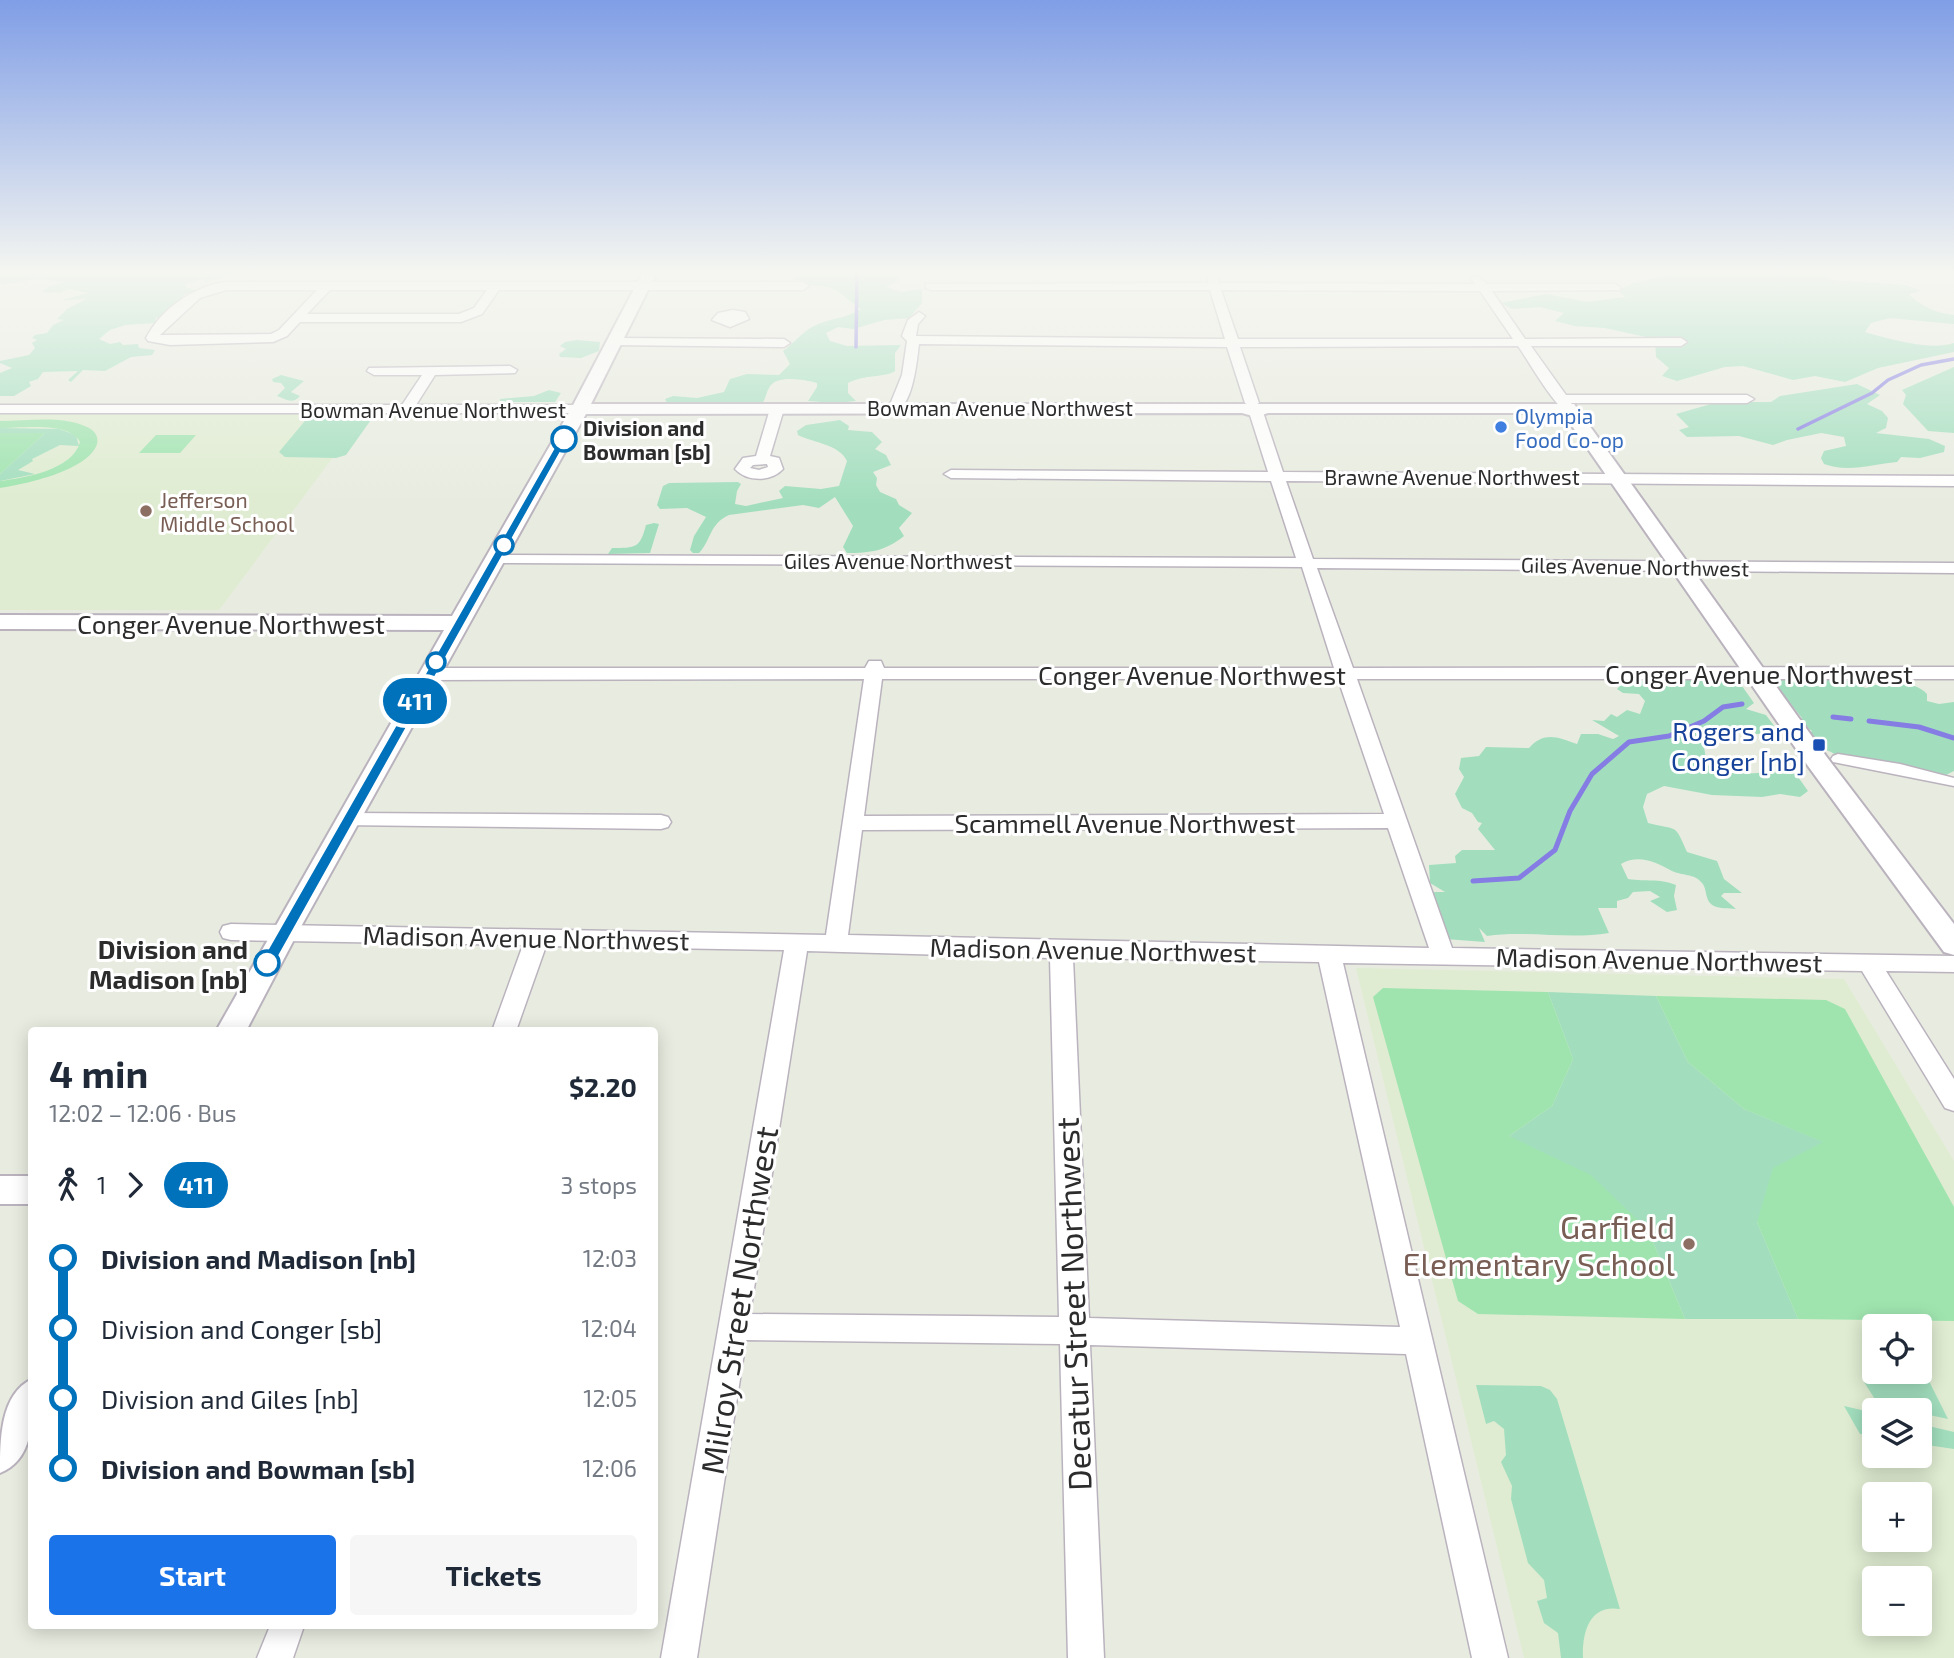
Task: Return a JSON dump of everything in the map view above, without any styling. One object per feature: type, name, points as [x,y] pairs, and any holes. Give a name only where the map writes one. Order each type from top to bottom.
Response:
[{"type":"street","points":[[233,1027],[429,674],[498,558],[610,349]]},
{"type":"street","points":[[896,407],[909,375],[912,349]]},
{"type":"street","points":[[1235,349],[1443,956]]},
{"type":"street","points":[[1525,349],[1816,761],[1954,945]]},
{"type":"street","points":[[374,371],[510,370]]},
{"type":"street","points":[[406,409],[431,371]]},
{"type":"street","name":"Bowman Avenue Northwest","points":[[0,409],[1255,408],[1747,399]]},
{"type":"street","points":[[762,459],[777,409]]},
{"type":"street","name":"Brawne Avenue Northwest","points":[[951,474],[1954,481]]},
{"type":"street","name":"Giles Avenue Northwest","points":[[498,558],[1954,568]]},
{"type":"street","name":"Conger Avenue Northwest","points":[[0,622],[461,623]]},
{"type":"street","points":[[836,943],[875,670]]},
{"type":"street","name":"Conger Avenue Northwest","points":[[429,674],[875,670],[1345,674],[1954,673]]},
{"type":"street","points":[[1838,759],[1900,769],[1951,782]]},
{"type":"street","points":[[347,820],[661,822]]},
{"type":"street","name":"Scammell Avenue Northwest","points":[[853,823],[1398,821]]},
{"type":"street","name":"Madison Avenue Northwest","points":[[231,932],[797,942],[1061,950],[1954,964]]},
{"type":"street","points":[[505,1027],[537,939]]},
{"type":"street","name":"Milroy Street Northwest","points":[[679,1658],[797,942]]},
{"type":"street","name":"Decatur Street Northwest","points":[[1061,950],[1072,1331],[1086,1658]]},
{"type":"street","points":[[1329,954],[1490,1658]]},
{"type":"street","points":[[1869,962],[1954,1101]]},
{"type":"street","points":[[0,1190],[28,1190]]},
{"type":"street","points":[[733,1327],[1072,1331],[1418,1341]]},
{"type":"street","points":[[0,1454],[28,1404]]},
{"type":"street","points":[[275,1658],[286,1629]]},
{"type":"shaded area","name":"Jefferson Middle School","points":[[0,413],[366,413],[219,610],[0,610]]},
{"type":"shaded area","name":"Garfield Elementary School","points":[[1356,968],[1844,979],[1954,1161],[1954,1658],[1524,1658]]},
{"type":"green space","points":[[34,349],[155,350],[152,355],[131,357],[105,371],[83,370],[71,382],[68,380],[78,371],[43,372],[38,379],[29,382],[31,386],[14,396],[0,396],[0,373],[12,368],[0,361],[29,355]]},
{"type":"green space","points":[[565,349],[599,349],[581,358],[560,357],[559,354]]},
{"type":"green space","points":[[898,349],[895,353],[895,371],[848,383],[848,393],[856,401],[808,401],[817,383],[791,379],[773,384],[762,404],[667,403],[665,399],[673,396],[697,398],[724,392],[730,379],[747,374],[779,375],[790,364],[783,351]]},
{"type":"green space","points":[[1656,349],[1954,349],[1954,352],[1878,368],[1845,382],[1815,376],[1793,380],[1743,366],[1725,367],[1677,381],[1662,376],[1669,368],[1656,357]]},
{"type":"green space","points":[[1954,367],[1954,433],[1928,431],[1903,404],[1906,395],[1902,390]]},
{"type":"green space","points":[[281,375],[304,381],[291,392],[300,396],[297,399],[289,400],[277,396],[285,388],[272,379]]},
{"type":"green space","points":[[1857,384],[1880,395],[1867,404],[1882,411],[1888,418],[1886,428],[1876,433],[1929,439],[1945,446],[1944,452],[1920,458],[1901,457],[1897,462],[1842,468],[1824,464],[1821,458],[1824,451],[1846,446],[1844,437],[1821,433],[1773,445],[1739,436],[1687,437],[1679,430],[1689,427],[1676,414],[1718,402],[1771,402],[1780,396]]},
{"type":"green space","points":[[549,390],[561,393],[555,402],[500,402],[500,399],[534,396]]},
{"type":"green space","points":[[317,412],[368,412],[373,417],[346,455],[336,458],[285,457],[279,452],[309,416]]},
{"type":"green space","points":[[56,420],[77,423],[94,432],[97,444],[82,462],[69,469],[0,488],[0,481],[34,475],[58,466],[76,452],[80,442],[75,435],[56,428],[0,428],[0,421]]},
{"type":"green space","points":[[840,420],[849,426],[848,430],[872,432],[882,442],[875,449],[886,455],[891,465],[873,472],[877,478],[876,485],[880,492],[896,499],[899,505],[912,513],[899,528],[904,536],[884,548],[871,552],[847,553],[843,547],[853,526],[835,497],[819,508],[803,505],[729,515],[714,528],[699,553],[690,550],[694,536],[706,517],[687,508],[660,509],[657,505],[663,486],[669,483],[738,482],[741,484],[735,504],[746,506],[783,498],[779,491],[785,486],[821,489],[839,486],[847,461],[843,455],[832,447],[798,435],[797,431],[806,425]]},
{"type":"green space","points":[[0,428],[59,429],[76,435],[79,446],[60,445],[32,459],[33,461],[18,470],[35,474],[0,481],[0,474],[44,434],[0,433]]},
{"type":"green space","points":[[0,433],[45,433],[0,474]]},
{"type":"green space","points":[[156,435],[196,435],[180,453],[139,453]]},
{"type":"green space","points":[[659,524],[650,553],[608,554],[612,548],[636,545],[642,538],[646,525]]},
{"type":"green space","points":[[1717,675],[1727,683],[1742,686],[1754,703],[1746,709],[1766,715],[1781,735],[1737,733],[1725,742],[1710,740],[1704,747],[1707,765],[1729,772],[1796,774],[1808,791],[1800,797],[1780,794],[1762,797],[1712,795],[1664,786],[1647,794],[1643,807],[1648,823],[1674,829],[1687,852],[1717,861],[1724,879],[1742,893],[1724,893],[1721,896],[1736,909],[1719,908],[1711,904],[1699,880],[1641,859],[1621,864],[1628,879],[1676,885],[1674,896],[1677,910],[1667,912],[1650,901],[1660,897],[1650,891],[1633,892],[1628,898],[1617,901],[1617,908],[1598,908],[1609,933],[1578,936],[1487,936],[1479,928],[1485,942],[1445,939],[1427,892],[1445,892],[1430,883],[1429,865],[1456,863],[1455,856],[1462,850],[1495,850],[1478,829],[1482,823],[1462,808],[1455,794],[1464,777],[1459,769],[1461,758],[1479,756],[1486,747],[1529,748],[1546,737],[1577,744],[1581,734],[1598,734],[1613,739],[1619,736],[1592,720],[1604,721],[1611,714],[1617,717],[1627,710],[1640,714],[1645,701],[1639,694],[1623,693],[1617,689],[1623,682]]},
{"type":"green space","points":[[1832,675],[1866,688],[1890,683],[1907,684],[1922,689],[1927,694],[1927,701],[1939,704],[1954,702],[1954,771],[1946,775],[1929,772],[1892,774],[1847,762],[1802,740],[1812,731],[1799,722],[1802,718],[1772,681],[1783,678],[1821,687]]},
{"type":"green space","points":[[1383,988],[1548,992],[1573,1059],[1552,1106],[1509,1136],[1591,1175],[1648,1230],[1685,1319],[1478,1314],[1458,1301],[1373,997]]},
{"type":"green space","points":[[1548,992],[1656,996],[1688,1062],[1744,1109],[1824,1142],[1757,1222],[1798,1319],[1685,1319],[1648,1230],[1509,1136],[1552,1106],[1573,1059]]},
{"type":"green space","points":[[1656,996],[1826,1000],[1845,1009],[1954,1207],[1954,1321],[1932,1321],[1932,1314],[1862,1314],[1862,1320],[1798,1319],[1757,1222],[1773,1168],[1823,1142],[1744,1109],[1688,1062]]},
{"type":"green space","points":[[1865,1384],[1930,1384],[1948,1419],[1932,1416],[1932,1398],[1874,1398]]},
{"type":"green space","points":[[1476,1385],[1541,1386],[1550,1390],[1557,1399],[1620,1609],[1601,1611],[1594,1616],[1586,1630],[1583,1658],[1561,1658],[1558,1633],[1544,1623],[1537,1601],[1547,1598],[1544,1580],[1528,1563],[1511,1499],[1512,1486],[1501,1462],[1506,1455],[1504,1429],[1494,1421],[1486,1424]]},
{"type":"green space","points":[[1844,1406],[1862,1410],[1860,1434]]},
{"type":"green space","points":[[1932,1427],[1954,1432],[1954,1449],[1932,1446]]},
{"type":"waterway","points":[[1798,429],[1872,393],[1888,380],[1921,365],[1954,359]]},
{"type":"waterway","points":[[1473,881],[1519,878],[1555,850],[1570,811],[1592,774],[1629,742],[1669,736],[1704,721],[1723,707],[1742,704]]},
{"type":"waterway","points":[[1833,717],[1851,719]]},
{"type":"waterway","points":[[1869,721],[1919,727],[1954,738]]},
{"type":"bus line","name":"411","points":[[267,963],[564,439]]},
{"type":"place","name":"Olympia Food Co-op","points":[[1501,427]]},
{"type":"place","name":"Division and Bowman [sb]","points":[[564,439]]},
{"type":"place","name":"Jefferson Middle School","points":[[146,511]]},
{"type":"place","name":"Rogers and Conger [nb]","points":[[1819,745]]},
{"type":"place","name":"Division and Madison [nb]","points":[[267,963]]},
{"type":"place","name":"Garfield Elementary School","points":[[1689,1244]]}]
